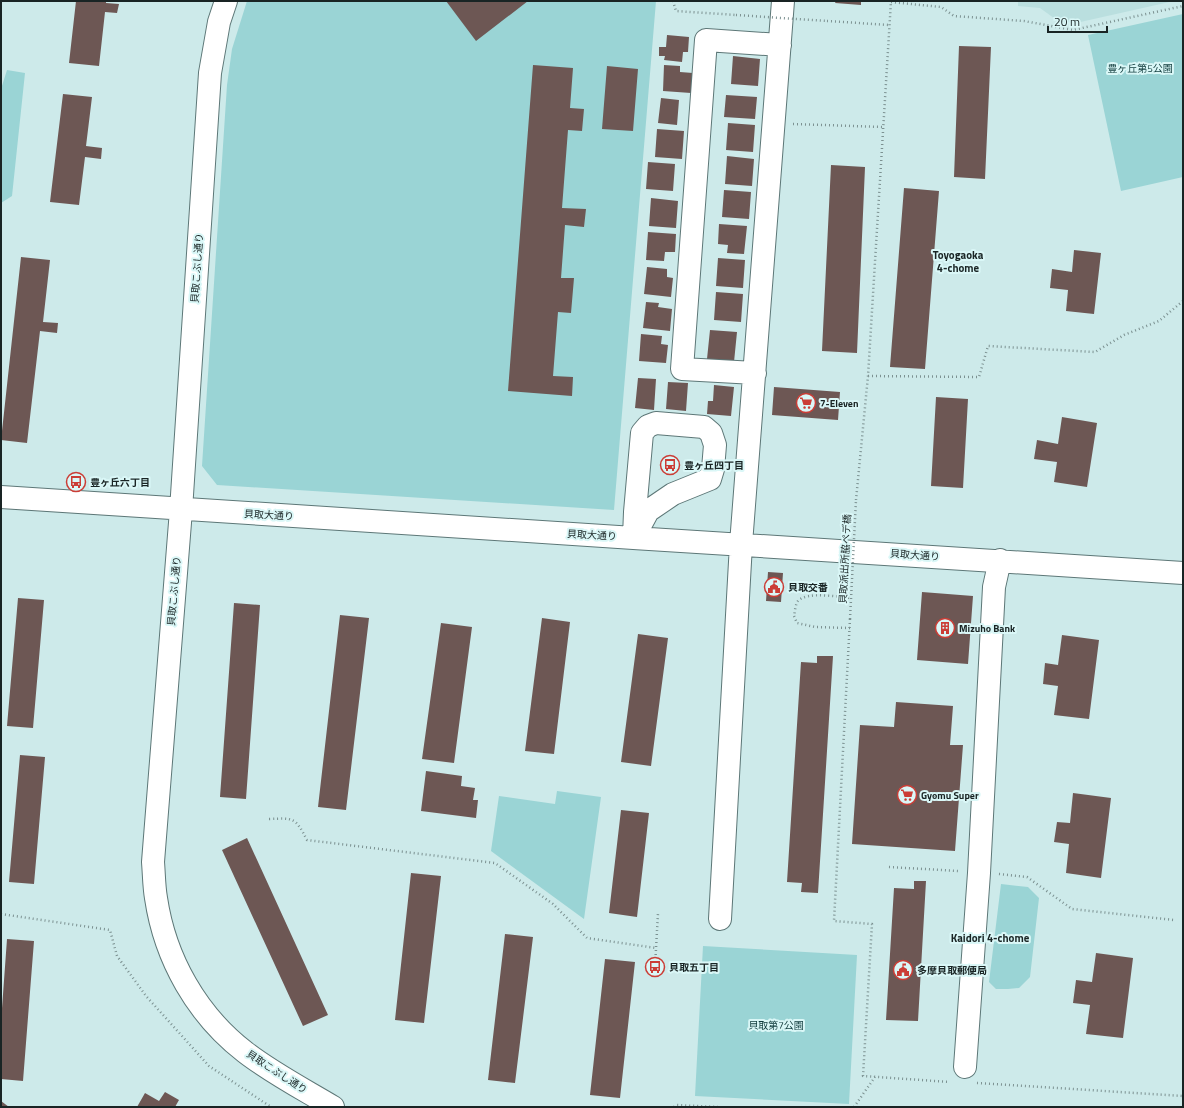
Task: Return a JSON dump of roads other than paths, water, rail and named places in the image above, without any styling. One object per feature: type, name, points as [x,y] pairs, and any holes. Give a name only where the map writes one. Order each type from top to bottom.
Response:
[{"type":"street","name":"貝取こぶし通り","points":[[226,1],[219,22],[210,73],[181,510],[153,862],[156,898],[163,932],[178,970],[197,1002],[217,1026],[244,1051],[265,1066],[333,1107]]},
{"type":"street","points":[[720,919],[741,544],[784,1]]},
{"type":"street","points":[[755,373],[682,369],[704,56],[706,40],[780,45]]},
{"type":"street","points":[[656,423],[704,427],[711,433],[715,445],[714,469],[710,479],[673,494],[648,511],[634,537],[642,433],[648,426],[656,423]]},
{"type":"street","name":"貝取大通り","points":[[1,497],[181,510],[1000,560],[1183,573]]},
{"type":"street","points":[[963,1077],[979,873],[994,587],[1000,560]]},
{"type":"place","name":"7-Eleven","points":[[806,403]]},
{"type":"place","name":"豊ヶ丘四丁目","points":[[670,465]]},
{"type":"place","name":"豊ヶ丘六丁目","points":[[76,482]]},
{"type":"place","name":"貝取交番","points":[[774,587]]},
{"type":"place","name":"Mizuho Bank","points":[[945,628]]},
{"type":"place","name":"Gyomu Super","points":[[907,795]]},
{"type":"place","name":"貝取五丁目","points":[[655,967]]},
{"type":"place","name":"多摩貝取郵便局","points":[[903,970]]},
{"type":"district","name":"Toyogaoka 4-chome","points":[[958,261]]},
{"type":"district","name":"Kaidori 4-chome","points":[[990,938]]},
{"type":"park label","name":"豊ヶ丘第5公園","points":[[1140,68]]},
{"type":"park label","name":"貝取第7公園","points":[[776,1025]]}]
